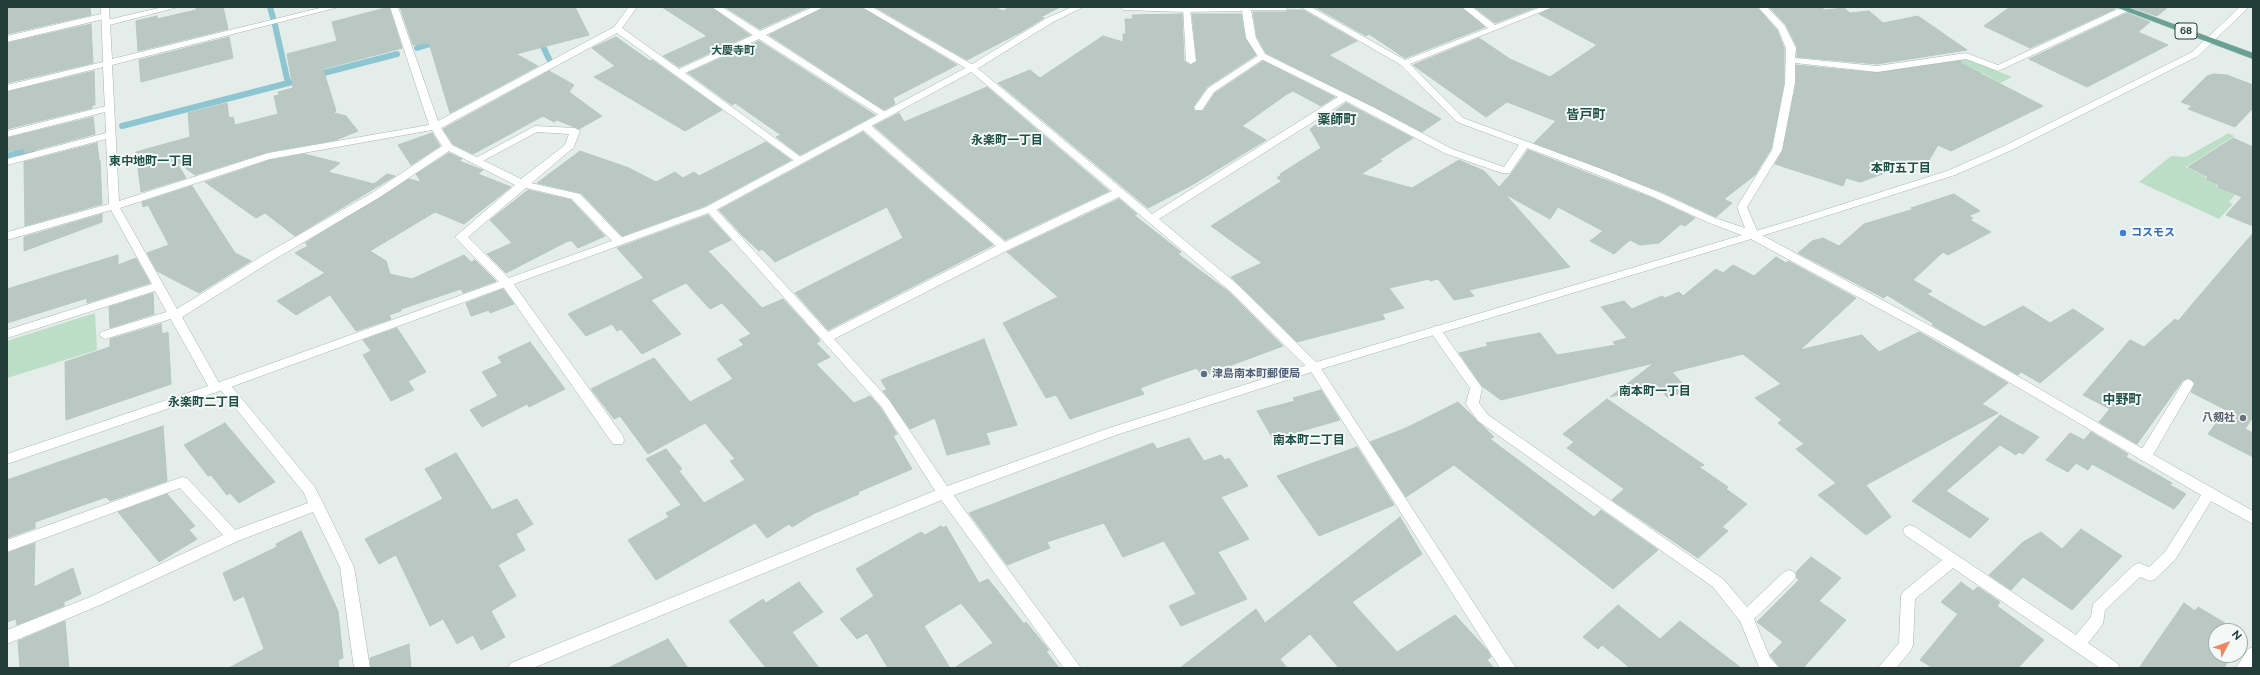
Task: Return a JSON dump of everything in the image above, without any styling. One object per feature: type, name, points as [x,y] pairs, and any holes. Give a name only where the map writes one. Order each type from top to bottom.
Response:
[{"type":"main road","name":"68","points":[[2122,8],[2253,56]]},
{"type":"street","points":[[7,39],[105,15],[174,7]]},
{"type":"street","points":[[7,88],[334,7]]},
{"type":"street","points":[[394,7],[435,127],[448,147],[522,184],[576,196],[619,241]]},
{"type":"street","points":[[7,236],[114,206],[268,156],[435,127],[617,28],[633,7]]},
{"type":"street","points":[[716,7],[885,115]]},
{"type":"street","points":[[678,73],[820,7]]},
{"type":"street","points":[[866,7],[972,68],[1234,288],[1314,367],[1508,668]]},
{"type":"street","points":[[7,459],[219,386],[710,209],[972,68],[1050,20],[1079,7]]},
{"type":"street","points":[[1124,7],[1186,9],[1285,7]]},
{"type":"street","points":[[1305,7],[1404,63],[1460,120],[1657,195],[1712,220],[1753,235],[1945,339],[2253,518]]},
{"type":"street","points":[[1466,7],[1494,28]]},
{"type":"street","points":[[1404,63],[1549,7]]},
{"type":"street","points":[[1753,235],[1742,207],[1777,150],[1790,83],[1791,60],[1791,48],[1782,28],[1762,7]]},
{"type":"street","points":[[516,668],[944,493],[1111,432],[1314,367],[1753,235],[1951,173],[2008,148],[2195,54],[2245,7]]},
{"type":"street","points":[[1246,8],[1252,38],[1262,56],[1344,98],[1372,110],[1448,151],[1506,171],[1524,145]]},
{"type":"street","points":[[1791,60],[1877,69],[1966,56],[1998,68],[2122,8]]},
{"type":"street","points":[[1186,9],[1191,61]]},
{"type":"street","points":[[105,15],[114,206],[174,315],[219,386],[309,490],[348,567],[362,668]]},
{"type":"street","points":[[617,28],[800,160]]},
{"type":"street","points":[[1199,108],[1211,90],[1262,56]]},
{"type":"street","points":[[1152,219],[1344,98]]},
{"type":"street","points":[[7,134],[110,108]]},
{"type":"street","points":[[865,126],[1004,247]]},
{"type":"street","points":[[475,161],[535,129],[575,131],[569,147],[522,184],[461,237],[506,282],[618,440]]},
{"type":"street","points":[[7,162],[111,135]]},
{"type":"street","points":[[105,335],[174,315],[376,195],[448,147]]},
{"type":"street","points":[[827,337],[1004,247],[1120,192]]},
{"type":"street","points":[[710,209],[885,403],[944,493],[1073,668]]},
{"type":"street","points":[[7,334],[159,286]]},
{"type":"street","points":[[1435,330],[1476,388],[1472,404],[1483,418],[1718,582],[1746,617],[1764,662],[1771,668]]},
{"type":"street","points":[[2145,456],[2188,384]]},
{"type":"street","points":[[7,546],[182,482],[233,537]]},
{"type":"street","points":[[2077,644],[2098,619],[2098,608],[2139,569],[2150,575],[2170,556],[2209,493]]},
{"type":"street","points":[[7,637],[95,601],[233,537],[317,505]]},
{"type":"street","points":[[1910,531],[2112,668]]},
{"type":"street","points":[[1886,668],[1906,644],[1908,596],[1953,560]]},
{"type":"street","points":[[1746,617],[1789,576]]},
{"type":"street","points":[[2244,668],[2253,654]]},
{"type":"green space","points":[[1968,59],[2012,77],[2000,83],[1982,73],[1920,103],[1872,88],[1865,69]]},
{"type":"green space","points":[[2229,133],[2234,136],[2186,167],[2206,177],[2205,178],[2217,185],[2216,187],[2235,195],[2229,202],[2233,204],[2219,219],[2139,182],[2171,156],[2186,157]]},
{"type":"green space","points":[[95,313],[97,350],[7,378],[7,341]]},
{"type":"building","points":[[7,7],[90,7],[91,15],[7,34]]},
{"type":"building","points":[[196,7],[223,7],[228,29],[138,51],[136,21],[157,16],[157,19],[196,10]]},
{"type":"building","points":[[389,7],[402,48],[323,69],[336,111],[334,113],[346,116],[358,131],[336,140],[268,152],[195,175],[176,161],[186,178],[141,192],[136,152],[190,137],[188,113],[227,103],[229,118],[233,117],[235,125],[278,114],[274,96],[279,95],[278,92],[293,88],[287,54],[337,41],[332,22]]},
{"type":"building","points":[[400,7],[575,7],[589,35],[516,54],[538,66],[450,113],[429,43],[413,45]]},
{"type":"building","points":[[662,7],[711,7],[750,35],[679,67],[663,56],[707,36]]},
{"type":"building","points":[[725,7],[809,7],[760,29]]},
{"type":"building","points":[[825,7],[861,7],[957,65],[893,98],[895,104],[884,110],[769,35]]},
{"type":"building","points":[[875,7],[995,7],[1003,11],[1010,7],[1060,7],[1041,17],[1044,18],[1021,32],[967,60]]},
{"type":"building","points":[[1315,7],[1461,7],[1485,27],[1405,58],[1369,34],[1366,36]]},
{"type":"building","points":[[1474,7],[1537,7],[1495,23]]},
{"type":"building","points":[[1554,7],[1757,7],[1777,30],[1784,48],[1784,83],[1771,149],[1755,175],[1724,199],[1732,203],[1716,217],[1662,192],[1534,143],[1556,121],[1507,102],[1486,117],[1413,65],[1479,38],[1510,59],[1550,77],[1597,45],[1539,14]]},
{"type":"building","points":[[1769,7],[1820,7],[1825,10],[1844,8],[1850,13],[1869,11],[1883,23],[1918,16],[1967,50],[1877,64],[1797,57],[1797,47],[1786,25]]},
{"type":"building","points":[[2010,7],[2114,7],[2115,9],[2030,48],[1984,26]]},
{"type":"building","points":[[2131,7],[2168,7],[2157,16]]},
{"type":"building","points":[[1288,10],[1303,10],[1357,41],[1329,55],[1441,119],[1422,132],[1266,53],[1257,37],[1253,12],[1285,12]]},
{"type":"building","points":[[2127,13],[2150,22],[2138,32],[2168,45],[2087,87],[2029,59]]},
{"type":"building","points":[[1182,14],[1184,61],[1190,65],[1197,61],[1192,14],[1241,14],[1245,38],[1256,55],[1207,87],[1193,107],[1195,111],[1203,111],[1215,93],[1263,61],[1335,97],[1321,106],[1293,91],[1287,94],[1242,126],[1266,140],[1190,186],[1148,208],[998,83],[1030,70],[1040,78],[1103,36],[1123,42],[1123,34],[1126,34],[1125,19],[1133,19],[1132,15]]},
{"type":"building","points":[[91,24],[93,63],[7,83],[7,43]]},
{"type":"building","points":[[229,37],[233,58],[141,82],[139,60]]},
{"type":"building","points":[[616,37],[650,61],[652,60],[722,110],[685,131],[594,77],[615,66],[592,48]]},
{"type":"building","points":[[759,41],[875,115],[800,155],[776,137],[781,135],[735,103],[732,105],[688,73]]},
{"type":"building","points":[[1961,61],[1960,63],[2043,106],[1951,151],[1938,145],[1928,162],[1922,159],[1920,163],[1916,162],[1860,182],[1846,178],[1843,186],[1775,164],[1783,150],[1796,83],[1796,65],[1877,73]]},
{"type":"building","points":[[94,71],[95,105],[92,105],[92,108],[7,129],[7,92]]},
{"type":"building","points":[[549,71],[574,85],[569,92],[602,116],[579,129],[557,120],[554,122],[543,116],[473,154],[453,144],[443,129]]},
{"type":"building","points":[[2214,74],[2227,75],[2253,85],[2253,108],[2235,127],[2188,109],[2192,106],[2181,102],[2207,76]]},
{"type":"building","points":[[987,87],[1109,191],[1005,240],[874,126],[899,113],[904,122]]},
{"type":"building","points":[[1346,103],[1413,138],[1379,160],[1382,161],[1361,174],[1412,188],[1459,160],[1484,171],[1499,187],[1511,174],[1528,150],[1652,198],[1695,218],[1685,226],[1681,224],[1659,243],[1640,245],[1630,240],[1614,254],[1590,241],[1603,231],[1558,207],[1550,219],[1505,194],[1570,267],[1469,290],[1474,296],[1454,300],[1438,279],[1430,281],[1429,279],[1389,288],[1404,308],[1382,314],[1385,319],[1297,342],[1231,277],[1262,263],[1211,226],[1282,181],[1277,178],[1281,175],[1280,174],[1321,148],[1310,129]]},
{"type":"building","points":[[93,117],[95,134],[24,153],[24,148],[7,152],[7,138]]},
{"type":"building","points":[[863,132],[993,245],[828,330],[795,293],[903,238],[887,207],[775,262],[762,249],[759,251],[719,210]]},
{"type":"building","points":[[432,133],[440,146],[411,165],[398,145]]},
{"type":"building","points":[[2233,138],[2253,147],[2253,226],[2226,215],[2242,197],[2217,187],[2219,185],[2206,179],[2208,177],[2188,167]]},
{"type":"building","points":[[766,142],[791,160],[705,206],[622,236],[581,193],[537,183],[580,151],[629,168],[656,182],[675,172],[683,178],[694,172],[699,176]]},
{"type":"building","points":[[97,143],[100,160],[102,204],[25,226],[24,162]]},
{"type":"building","points":[[449,153],[462,159],[459,161],[483,170],[478,174],[511,187],[464,224],[435,212],[370,251],[386,261],[390,274],[412,279],[464,255],[471,262],[475,260],[496,281],[463,293],[461,289],[401,309],[401,311],[389,315],[391,319],[356,331],[330,295],[296,315],[277,301],[325,273],[295,253],[308,246],[305,243],[409,179],[421,182],[416,174]]},
{"type":"building","points":[[304,154],[340,163],[328,172],[374,184],[387,174],[395,176],[295,236],[265,213],[256,218],[205,182],[270,160]]},
{"type":"building","points":[[192,186],[235,253],[251,261],[199,293],[157,271],[147,253],[169,245],[148,205],[143,207],[142,202]]},
{"type":"building","points":[[528,190],[571,200],[605,236],[578,248],[572,241],[568,241],[506,273],[487,254],[512,243],[490,220]]},
{"type":"building","points":[[1954,194],[1980,211],[1968,216],[1973,218],[1970,220],[1991,232],[1948,255],[1943,252],[1913,280],[1932,291],[1927,294],[1984,327],[2023,306],[2050,323],[2073,309],[2104,329],[2040,383],[2021,372],[2018,375],[1932,325],[1934,324],[1887,295],[1884,298],[1798,253],[1812,241],[1823,238],[1839,246],[1864,224],[1914,209],[1911,208]]},
{"type":"building","points":[[1119,199],[1137,214],[1134,215],[1181,252],[1178,254],[1229,292],[1283,346],[1202,376],[1197,368],[1164,379],[1140,388],[1144,394],[1070,419],[1056,395],[1046,398],[1003,323],[1058,297],[1007,252]]},
{"type":"building","points":[[102,214],[102,222],[24,251],[24,237]]},
{"type":"building","points":[[708,215],[731,240],[708,251],[762,308],[783,299],[817,336],[820,341],[816,343],[830,357],[816,364],[854,403],[870,396],[880,407],[897,434],[893,436],[912,469],[858,492],[859,494],[815,513],[792,527],[789,524],[767,538],[755,523],[656,580],[628,540],[669,517],[666,513],[681,505],[646,459],[666,449],[682,469],[679,471],[704,503],[745,480],[730,461],[735,459],[705,423],[648,454],[620,416],[614,419],[591,389],[654,358],[690,402],[733,379],[717,359],[744,345],[739,340],[751,334],[722,303],[710,309],[686,283],[651,300],[681,334],[642,354],[621,329],[617,331],[612,324],[586,336],[568,314],[644,278],[617,248]]},
{"type":"building","points":[[2253,233],[2253,417],[2245,429],[2253,433],[2253,457],[2208,434],[2226,410],[2191,392],[2195,383],[2189,378],[2183,380],[2137,444],[2099,422],[2110,409],[2083,395],[2130,340],[2144,347],[2175,319],[2178,321]]},
{"type":"building","points":[[118,255],[118,265],[136,258],[150,283],[87,303],[87,298],[7,323],[7,289]]},
{"type":"building","points":[[1776,257],[1786,263],[1788,261],[1856,298],[1800,350],[1862,335],[1879,352],[1919,332],[2008,383],[1982,404],[1998,413],[1866,485],[1891,517],[1866,535],[1818,495],[1836,483],[1796,449],[1804,444],[1778,423],[1782,420],[1755,398],[1781,384],[1743,354],[1672,372],[1689,391],[1667,397],[1657,385],[1610,397],[1654,363],[1501,400],[1482,386],[1459,353],[1488,346],[1486,343],[1540,333],[1557,355],[1616,345],[1613,342],[1627,338],[1601,307],[1624,301],[1632,309],[1662,296],[1665,298],[1679,292],[1683,296],[1716,269],[1723,273],[1733,265],[1754,276]]},
{"type":"building","points":[[503,289],[514,304],[490,313],[489,310],[471,316],[466,303]]},
{"type":"building","points":[[153,293],[154,314],[110,328],[109,307]]},
{"type":"building","points":[[161,324],[162,334],[168,332],[171,384],[66,420],[65,362],[110,347],[110,339]]},
{"type":"building","points":[[397,328],[426,372],[408,381],[414,390],[391,401],[363,355],[371,351],[363,340]]},
{"type":"building","points":[[984,339],[1017,425],[986,433],[990,444],[947,455],[935,418],[910,429],[883,391],[887,390],[881,380]]},
{"type":"building","points":[[530,342],[565,389],[529,407],[527,404],[482,427],[470,410],[498,396],[482,372],[502,363],[498,357]]},
{"type":"building","points":[[1321,390],[1340,420],[1273,439],[1257,411],[1295,401],[1293,398]]},
{"type":"building","points":[[1607,399],[1704,465],[1699,467],[1728,487],[1726,489],[1747,504],[1722,527],[1728,531],[1698,558],[1612,500],[1624,489],[1567,448],[1574,442],[1563,434]]},
{"type":"building","points":[[1458,402],[1494,437],[1490,439],[1594,517],[1601,510],[1658,550],[1613,589],[1454,465],[1406,497],[1370,442],[1406,428]]},
{"type":"building","points":[[2000,415],[2039,437],[2023,454],[2019,452],[2016,455],[2000,445],[1946,491],[1989,519],[1970,538],[1912,501]]},
{"type":"building","points":[[225,423],[275,482],[239,503],[230,493],[227,495],[211,475],[208,476],[184,445]]},
{"type":"building","points":[[163,426],[167,481],[110,501],[106,497],[35,522],[35,528],[7,538],[7,480]]},
{"type":"building","points":[[2091,432],[2128,454],[2126,457],[2172,483],[2170,485],[2186,494],[2174,509],[2092,464],[2088,470],[2076,463],[2068,472],[2046,460],[2070,433],[2084,440]]},
{"type":"building","points":[[1189,438],[1204,461],[1221,455],[1225,460],[1229,458],[1248,486],[1221,497],[1249,539],[1218,552],[1247,599],[1181,626],[1169,606],[1196,594],[1164,541],[1123,557],[1104,523],[1047,542],[1050,548],[1007,565],[969,513],[1153,443],[1157,449]]},
{"type":"building","points":[[1357,447],[1394,505],[1319,536],[1277,476]]},
{"type":"building","points":[[456,453],[492,510],[517,499],[533,524],[516,534],[525,550],[498,565],[516,596],[491,611],[505,637],[481,650],[473,635],[457,644],[443,619],[430,626],[396,555],[379,564],[365,539],[443,499],[425,469]]},
{"type":"building","points":[[167,494],[195,526],[189,530],[197,539],[159,562],[118,512]]},
{"type":"building","points":[[1400,517],[1422,554],[1352,602],[1397,652],[1455,615],[1488,651],[1491,657],[1487,660],[1494,668],[1339,668],[1310,634],[1280,659],[1287,668],[1180,668],[1256,609],[1265,623]]},
{"type":"building","points":[[941,526],[943,528],[946,526],[979,583],[988,579],[1024,624],[1026,622],[1049,650],[1046,651],[1059,668],[954,668],[993,643],[961,603],[924,626],[950,668],[888,668],[867,633],[857,639],[840,619],[874,596],[856,569],[921,532],[925,535]]},
{"type":"building","points":[[2081,529],[2122,556],[2072,610],[2023,577],[2011,590],[1989,575],[2023,542],[2041,532],[2062,549]]},
{"type":"building","points":[[301,531],[338,611],[343,658],[338,660],[339,668],[229,668],[264,649],[244,596],[234,601],[223,573],[277,547],[276,544]]},
{"type":"building","points":[[35,543],[34,587],[73,568],[81,594],[64,602],[64,606],[17,625],[16,619],[7,622],[7,553]]},
{"type":"building","points":[[1811,557],[1841,578],[1819,601],[1846,620],[1803,668],[1780,668],[1770,655],[1783,642],[1757,622],[1799,580],[1796,572]]},
{"type":"building","points":[[799,582],[823,612],[792,632],[819,668],[766,668],[729,621],[763,599],[766,603]]},
{"type":"building","points":[[1961,582],[1973,591],[1978,587],[2000,602],[1997,606],[2044,640],[2018,668],[1933,668],[1920,660],[1958,614],[1941,602]]},
{"type":"building","points":[[2184,603],[2195,611],[2198,607],[2225,623],[2208,623],[2208,663],[2227,663],[2224,668],[2139,668]]},
{"type":"building","points":[[1618,605],[1660,639],[1680,621],[1741,668],[1630,668],[1602,645],[1598,649],[1583,637]]},
{"type":"building","points":[[65,621],[69,668],[20,668],[18,641]]},
{"type":"building","points":[[668,639],[688,668],[608,668]]},
{"type":"building","points":[[409,644],[411,668],[371,668],[370,658]]},
{"type":"waterway","points":[[270,7],[273,18]]},
{"type":"waterway","points":[[275,25],[288,83]]},
{"type":"waterway","points":[[540,40],[549,59]]},
{"type":"waterway","points":[[417,48],[437,42]]},
{"type":"waterway","points":[[316,75],[397,54]]},
{"type":"waterway","points":[[122,126],[300,80]]},
{"type":"waterway","points":[[7,156],[33,149]]},
{"type":"place","name":"コスモス","points":[[2123,233]]},
{"type":"place","name":"津島南本町郵便局","points":[[1204,374]]},
{"type":"place","name":"八剱社","points":[[2243,418]]},
{"type":"district","name":"大慶寺町","points":[[733,51]]},
{"type":"district","name":"皆戸町","points":[[1586,115]]},
{"type":"district","name":"薬師町","points":[[1337,120]]},
{"type":"district","name":"永楽町一丁目","points":[[1007,140]]},
{"type":"district","name":"東中地町一丁目","points":[[151,161]]},
{"type":"district","name":"本町五丁目","points":[[1901,168]]},
{"type":"district","name":"南本町一丁目","points":[[1655,391]]},
{"type":"district","name":"中野町","points":[[2122,400]]},
{"type":"district","name":"永楽町二丁目","points":[[204,402]]},
{"type":"district","name":"南本町二丁目","points":[[1309,440]]}]
